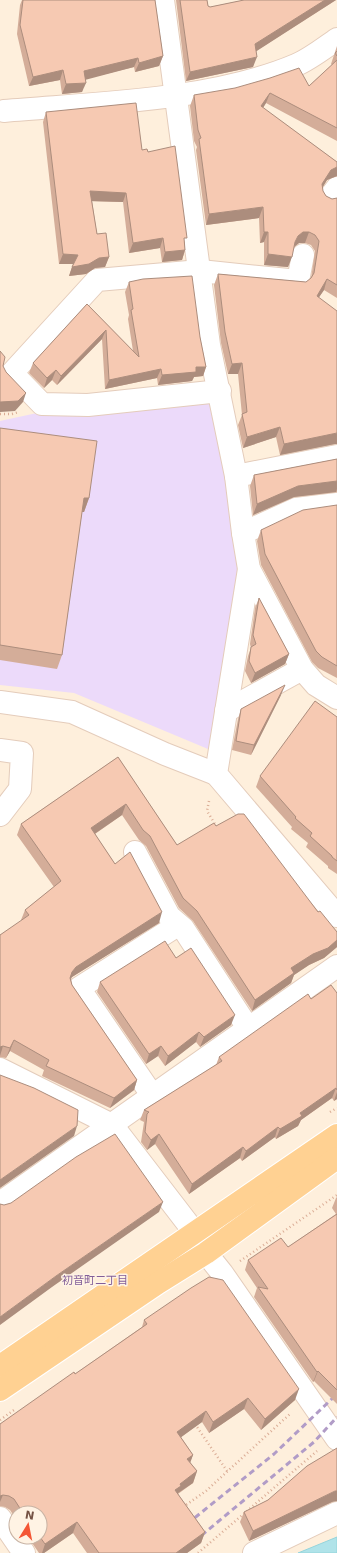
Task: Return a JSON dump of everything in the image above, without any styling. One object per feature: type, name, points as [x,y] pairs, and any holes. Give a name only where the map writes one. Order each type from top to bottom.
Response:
[{"type":"main road","points":[[0,1366],[337,1135]]},
{"type":"main road","points":[[0,1390],[152,1287],[206,1253],[337,1158]]},
{"type":"street","points":[[163,0],[209,345],[220,391],[227,437],[236,476],[249,569],[302,669],[316,685],[337,698]]},
{"type":"street","points":[[4,111],[176,95],[236,84],[297,64],[337,39]]},
{"type":"street","points":[[220,391],[88,405],[42,404],[12,373],[97,280],[200,271],[298,280],[303,255]]},
{"type":"street","points":[[236,476],[337,456]]},
{"type":"street","points":[[243,533],[296,509],[337,504]]},
{"type":"street","points":[[216,774],[249,569]]},
{"type":"street","points":[[226,711],[302,669]]},
{"type":"street","points":[[0,702],[72,712],[165,754],[216,774],[286,854],[337,916]]},
{"type":"street","points":[[0,750],[22,753],[20,789],[0,815]]},
{"type":"street","points":[[135,852],[169,916],[183,928],[248,1028]]},
{"type":"street","points":[[152,1095],[79,988],[178,925]]},
{"type":"street","points":[[0,1203],[337,966]]},
{"type":"street","points":[[0,1069],[111,1124],[195,1233],[206,1253],[222,1273],[336,1438]]},
{"type":"street","points":[[254,1553],[337,1513]]},
{"type":"street","points":[[0,1518],[24,1553]]},
{"type":"path","points":[[216,774],[207,811],[220,831]]},
{"type":"path","points":[[222,1273],[337,1194]]},
{"type":"path","points":[[181,1509],[206,1491],[308,1397]]},
{"type":"path","points":[[0,1420],[20,1406]]},
{"type":"path","points":[[191,1419],[227,1471]]},
{"type":"path","points":[[198,1553],[336,1438]]},
{"type":"shaded area","points":[[215,395],[240,551],[212,742],[208,749],[74,693],[0,685],[0,421],[37,413]]},
{"type":"water","points":[[337,1537],[337,1553],[298,1553]]},
{"type":"building","points":[[23,0],[155,0],[163,56],[139,63],[138,58],[84,71],[86,83],[66,84],[63,70],[33,77],[20,25]]},
{"type":"building","points":[[180,0],[207,0],[208,6],[210,7],[244,0],[325,0],[255,44],[257,57],[190,72]]},
{"type":"building","points":[[337,60],[337,128],[270,93],[261,106],[337,162],[337,167],[331,170],[322,184],[323,191],[326,196],[332,199],[337,198],[337,285],[327,279],[317,296],[337,311],[337,433],[284,444],[280,427],[247,437],[242,414],[247,412],[242,363],[232,364],[225,332],[218,274],[306,282],[314,273],[319,241],[315,235],[309,232],[303,232],[298,236],[295,242],[292,257],[268,254],[268,232],[264,232],[263,207],[209,214],[199,139],[201,138],[198,130],[194,95],[235,88],[299,68],[309,86]]},
{"type":"building","points":[[136,103],[142,150],[147,149],[148,152],[175,146],[187,238],[184,238],[185,250],[165,252],[163,238],[133,243],[126,193],[90,191],[97,234],[106,233],[109,257],[99,258],[89,264],[72,267],[78,255],[63,254],[46,112]]},
{"type":"building","points":[[192,276],[200,337],[206,367],[196,367],[196,372],[162,375],[161,369],[109,380],[106,330],[61,376],[56,370],[47,378],[33,363],[87,304],[139,357],[131,310],[133,309],[129,282],[143,279]]},
{"type":"building","points":[[0,351],[5,357],[3,366],[6,372],[26,393],[18,401],[0,402]]},
{"type":"building","points":[[0,428],[97,441],[89,498],[84,498],[62,655],[0,645]]},
{"type":"building","points":[[337,459],[337,481],[298,486],[257,504],[254,475]]},
{"type":"building","points":[[337,505],[337,666],[322,657],[316,651],[265,554],[261,530],[303,510]]},
{"type":"building","points":[[259,598],[289,654],[255,673],[249,661],[251,647],[256,644],[253,635]]},
{"type":"building","points":[[285,685],[254,745],[236,741],[241,709]]},
{"type":"building","points":[[315,701],[337,717],[337,861],[310,836],[312,833],[295,818],[296,817],[260,776]]},
{"type":"building","points":[[118,757],[177,845],[214,823],[216,826],[238,814],[244,814],[318,912],[320,911],[337,932],[337,940],[328,948],[313,954],[291,968],[294,973],[255,1000],[197,911],[183,898],[150,836],[143,830],[126,804],[91,828],[115,864],[130,852],[162,912],[76,967],[70,978],[72,985],[137,1080],[114,1098],[46,1066],[49,1060],[14,1040],[10,1048],[3,1046],[0,1047],[0,935],[29,915],[25,910],[61,881],[21,824]]},
{"type":"building","points":[[165,941],[176,958],[191,948],[235,1015],[204,1037],[199,1032],[168,1056],[161,1046],[149,1054],[100,982]]},
{"type":"building","points":[[331,985],[337,993],[337,1090],[336,1088],[300,1113],[302,1116],[280,1129],[278,1127],[246,1151],[243,1147],[192,1184],[159,1134],[151,1140],[145,1132],[147,1114],[149,1112],[144,1110],[222,1061],[219,1057],[308,994],[311,999]]},
{"type":"building","points":[[0,1075],[34,1088],[78,1110],[77,1126],[0,1180]]},
{"type":"building","points":[[115,1134],[163,1202],[56,1276],[0,1317],[0,1204],[4,1205],[11,1203],[76,1157]]},
{"type":"building","points":[[337,1214],[337,1390],[318,1371],[317,1372],[258,1287],[268,1289],[248,1260],[281,1238],[288,1247]]},
{"type":"building","points":[[209,1277],[223,1280],[299,1389],[265,1419],[248,1398],[213,1422],[206,1411],[177,1432],[193,1455],[187,1459],[197,1471],[180,1484],[181,1486],[175,1490],[205,1532],[176,1553],[99,1553],[77,1522],[48,1542],[48,1505],[18,1505],[14,1499],[9,1496],[0,1496],[0,1424],[74,1372],[75,1374],[147,1324],[144,1320]]},
{"type":"building","points":[[337,1448],[337,1491],[253,1531],[244,1512],[268,1500],[307,1466]]},
{"type":"railway","points":[[187,1524],[274,1454],[337,1394]]},
{"type":"railway","points":[[177,1553],[202,1535],[314,1442],[337,1417]]},
{"type":"district","name":"初音町二丁目","points":[[95,1280]]}]
